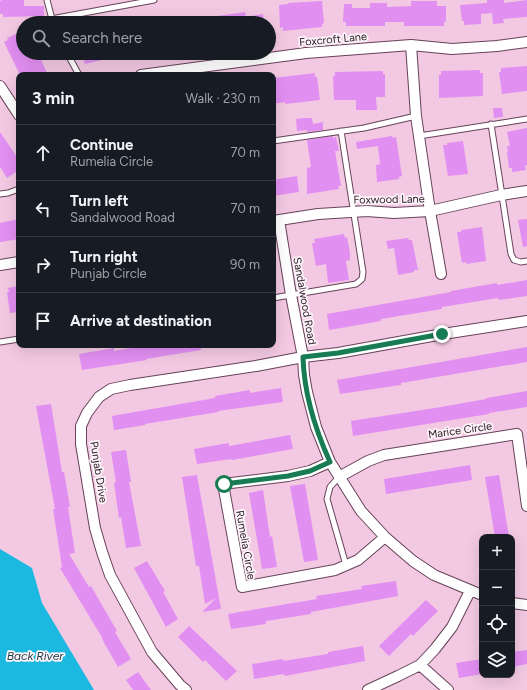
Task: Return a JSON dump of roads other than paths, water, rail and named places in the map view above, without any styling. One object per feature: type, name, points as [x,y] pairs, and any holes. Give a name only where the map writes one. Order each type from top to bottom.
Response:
[{"type":"street","name":"Foxcroft Lane","points":[[276,56],[306,52],[411,45],[452,49],[527,42]]},
{"type":"street","points":[[411,45],[416,116],[441,274]]},
{"type":"street","name":"Foxcroft Lane","points":[[163,72],[249,60]]},
{"type":"street","points":[[0,86],[16,110]]},
{"type":"street","name":"Foxwood Lane","points":[[276,221],[318,214],[367,210],[394,213],[430,211],[501,195],[527,191]]},
{"type":"street","name":"Sandalwood Road","points":[[276,221],[303,357],[304,375],[311,412],[321,443],[330,462],[361,511],[385,537],[413,561],[434,575],[479,594]]},
{"type":"street","points":[[0,266],[16,263]]},
{"type":"street","name":"Punjab Drive","points":[[186,690],[152,652],[110,574],[102,552],[95,528],[81,444],[81,426],[87,413],[99,397],[111,389],[130,385],[256,366],[303,357],[338,353],[442,334],[527,321]]},
{"type":"street","name":"Marice Circle","points":[[339,476],[368,461],[384,455],[517,434],[527,506]]},
{"type":"street","name":"Rumelia Circle","points":[[330,462],[303,473],[224,484],[242,587],[335,570],[358,560],[385,537]]},
{"type":"street","points":[[368,690],[420,665],[452,627],[470,591]]},
{"type":"street","points":[[515,603],[527,605]]},
{"type":"street","points":[[420,665],[448,690]]},
{"type":"lane","points":[[47,0],[51,16]]},
{"type":"lane","points":[[76,16],[154,0]]},
{"type":"lane","points":[[71,60],[77,72]]},
{"type":"lane","points":[[276,141],[364,128],[416,116]]},
{"type":"lane","points":[[419,136],[527,118]]},
{"type":"lane","points":[[491,124],[511,254],[514,260],[521,262],[527,261]]},
{"type":"lane","points":[[276,298],[356,284],[362,280],[363,272],[341,131]]},
{"type":"lane","points":[[0,194],[16,190]]},
{"type":"lane","points":[[0,342],[16,339]]},
{"type":"lane","points":[[339,476],[330,486],[327,499],[346,565]]},
{"type":"water","name":"Back River","points":[[0,549],[32,568],[42,603],[94,690],[0,690]]}]
